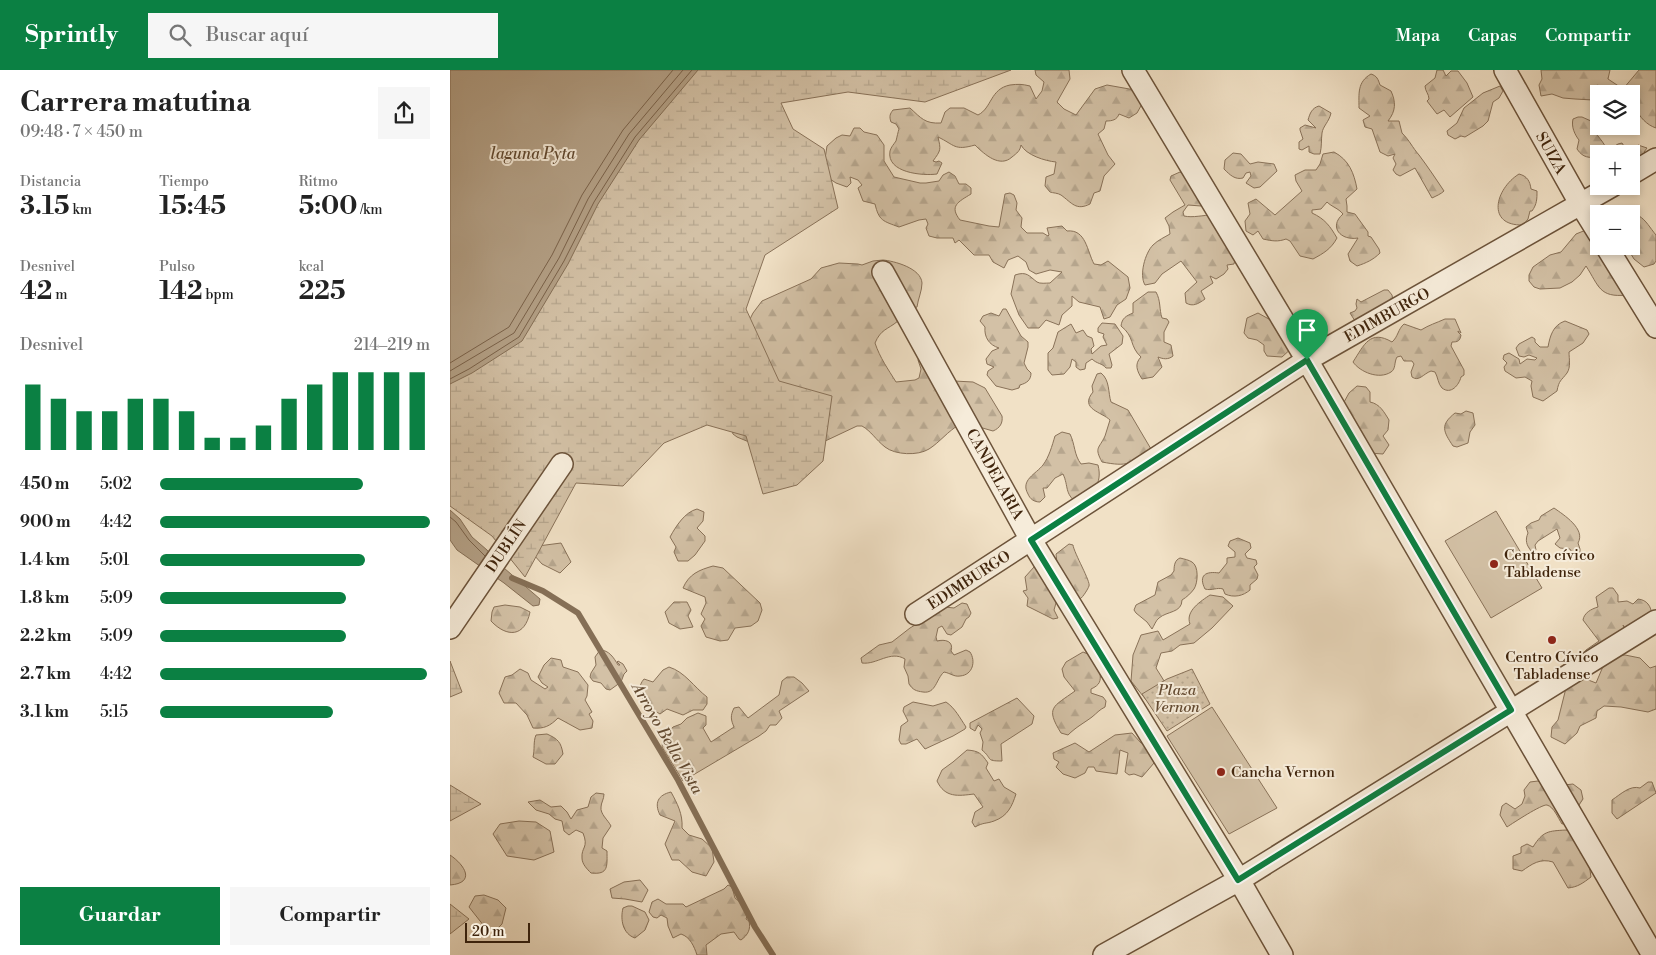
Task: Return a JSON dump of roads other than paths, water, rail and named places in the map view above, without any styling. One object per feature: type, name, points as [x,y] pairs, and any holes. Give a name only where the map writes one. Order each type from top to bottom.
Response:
[{"type":"street","points":[[1133,70],[1307,360],[1653,955]]},
{"type":"street","name":"SUIZA","points":[[1505,70],[1590,220]]},
{"type":"street","points":[[1640,169],[1656,159]]},
{"type":"street","name":"EDIMBURGO","points":[[916,614],[1307,360],[1597,195]]},
{"type":"street","points":[[1612,255],[1656,327]]},
{"type":"street","name":"CANDELARIA","points":[[883,272],[1031,540],[1282,955]]},
{"type":"street","name":"DUBLÍN","points":[[450,628],[562,464]]},
{"type":"street","points":[[1104,955],[1238,880],[1656,621]]},
{"type":"water","name":"laguna Pyta","points":[[450,70],[698,70],[639,140],[598,204],[568,264],[522,341],[472,373],[450,384]]},
{"type":"water","points":[[450,510],[460,519],[472,537],[497,562],[540,599],[539,605],[533,606],[457,550],[450,540]]},
{"type":"waterway","name":"Arroyo Bella Vista","points":[[512,578],[543,591],[578,613],[678,780],[755,927],[773,955]]},
{"type":"place","name":"Centro cívico Tabladense","points":[[1494,564]]},
{"type":"place","name":"Centro Cívico Tabladense","points":[[1552,640]]},
{"type":"place","name":"Cancha Vernon","points":[[1221,772]]},
{"type":"park label","name":"Plaza Vernon","points":[[1177,698]]}]
